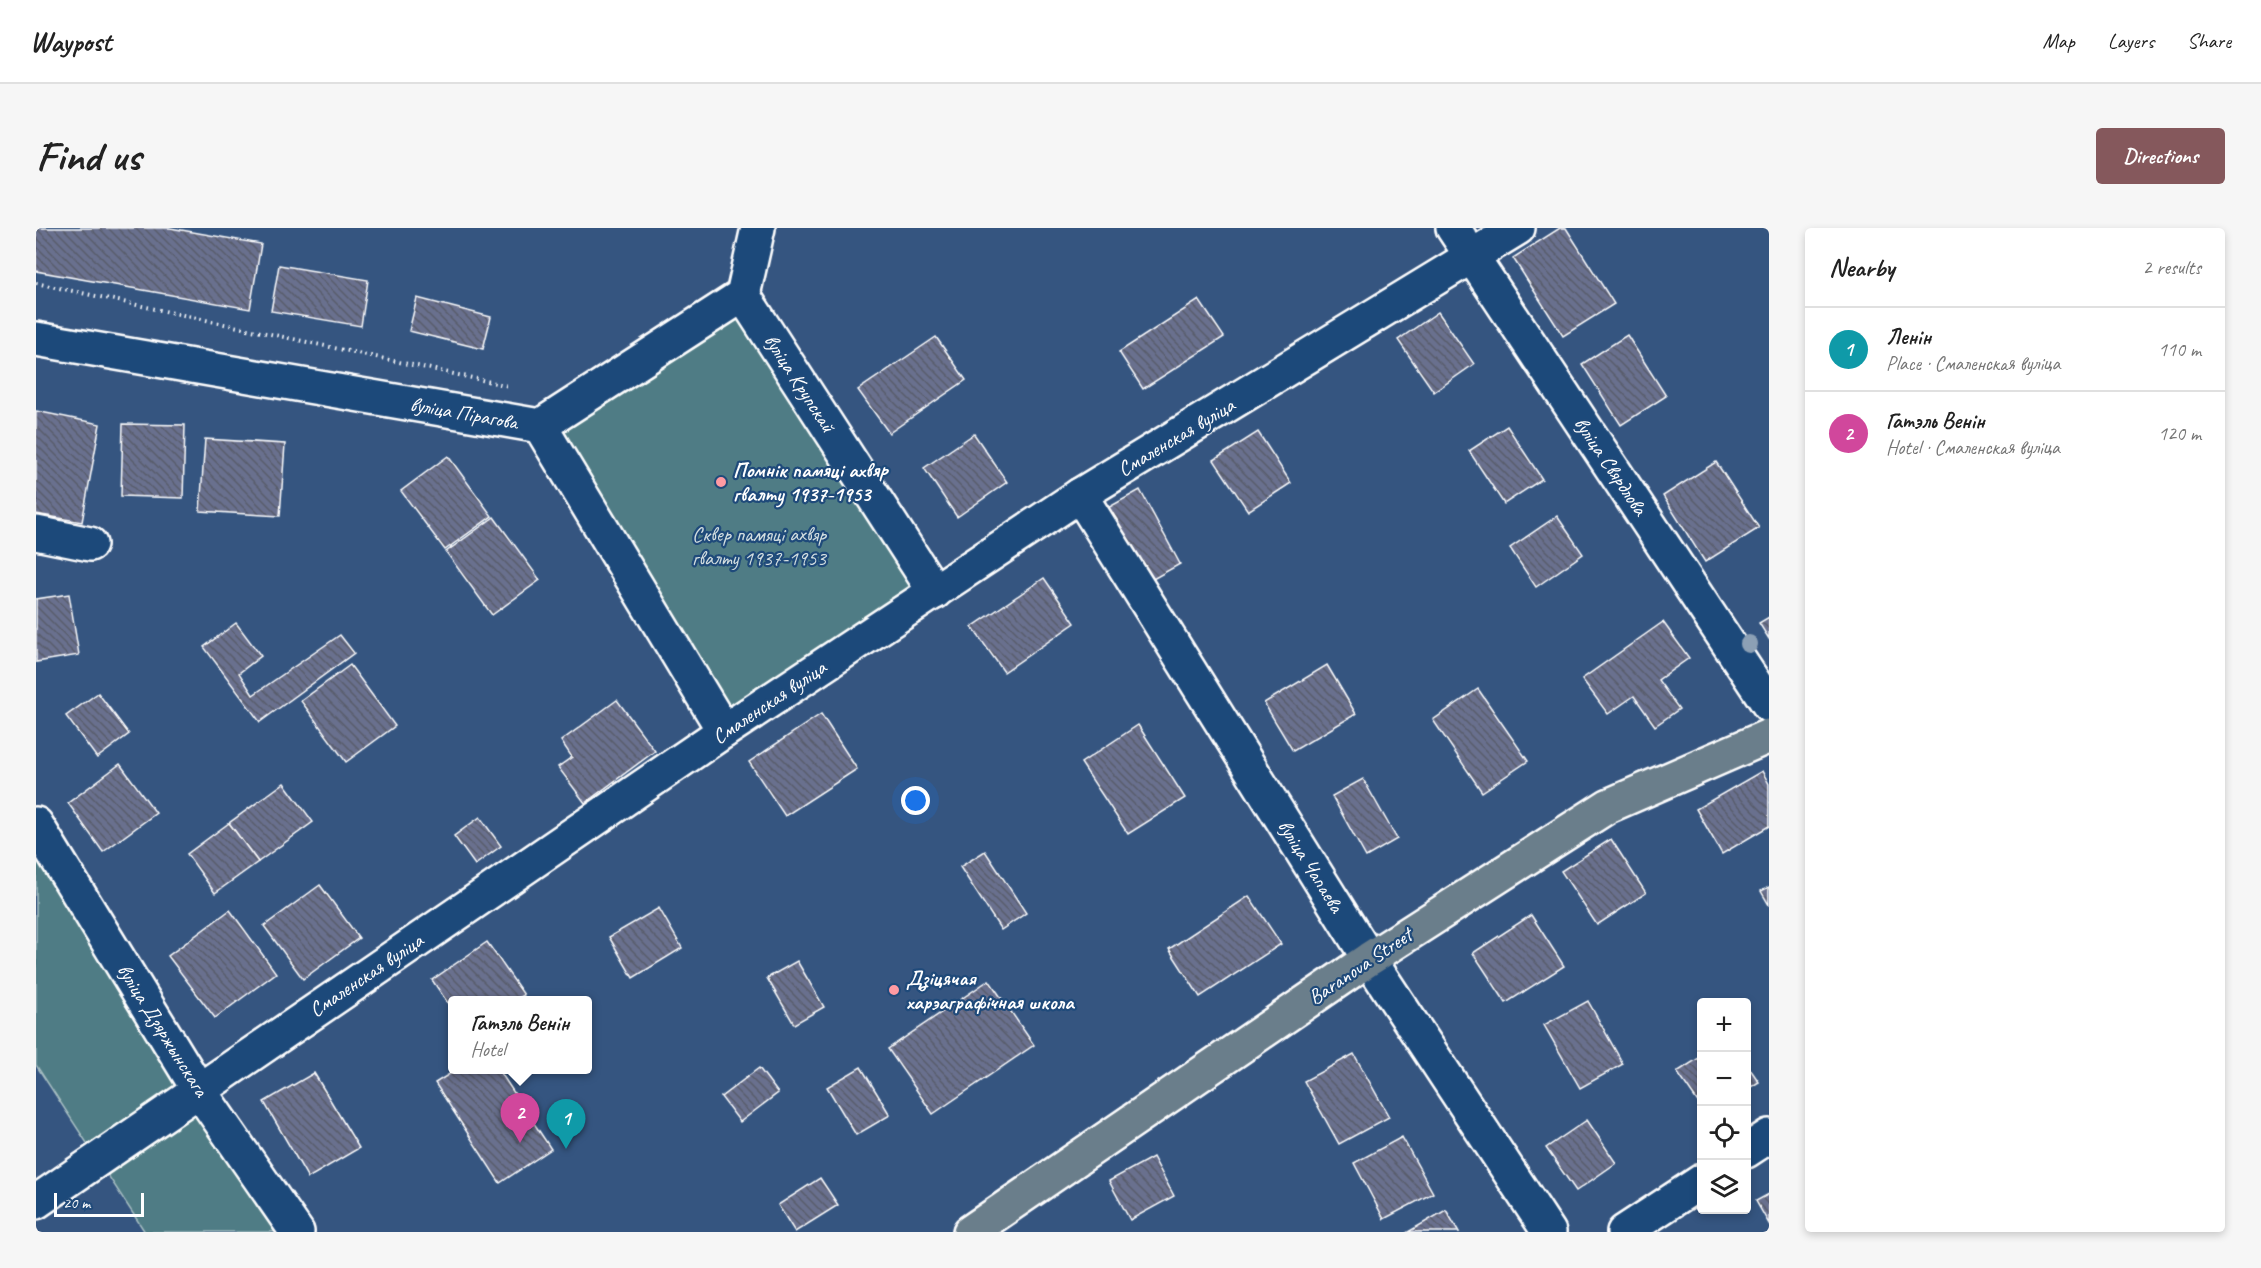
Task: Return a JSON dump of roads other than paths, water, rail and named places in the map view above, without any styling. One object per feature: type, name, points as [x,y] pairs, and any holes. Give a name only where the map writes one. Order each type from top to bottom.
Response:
[{"type":"main road","name":"Baranova Street","points":[[970,1232],[1369,959],[1608,806],[1769,736]]},
{"type":"street","name":"вуліца Свярдлова","points":[[1453,228],[1769,705]]},
{"type":"street","name":"Смаленская вуліца","points":[[36,1202],[724,731],[1080,495],[1518,228]]},
{"type":"street","points":[[540,426],[743,295],[756,229]]},
{"type":"street","name":"вуліца Крупскай","points":[[743,295],[935,592]]},
{"type":"street","name":"вуліца Пірагова","points":[[36,339],[540,426],[724,731]]},
{"type":"street","name":"вуліца Чапаева","points":[[1080,495],[1369,959],[1549,1232]]},
{"type":"street","points":[[36,533],[90,544]]},
{"type":"street","name":"вуліца Дзяржынскага","points":[[36,824],[198,1089],[297,1232]]},
{"type":"street","points":[[1751,1148],[1769,1136]]},
{"type":"street","points":[[1624,1232],[1697,1184]]},
{"type":"place","name":"Помнік памяці ахвяр гвалту 1937-1953","points":[[721,482]]},
{"type":"place","name":"Дзіцячая харэаграфічная школа","points":[[894,990]]},
{"type":"place","name":"Гатэль Венін","points":[[520,1143]]},
{"type":"place","name":"Ленін","points":[[566,1149]]},
{"type":"park label","name":"Сквер памяці ахвяр гвалту 1937-1953","points":[[759,546]]}]
